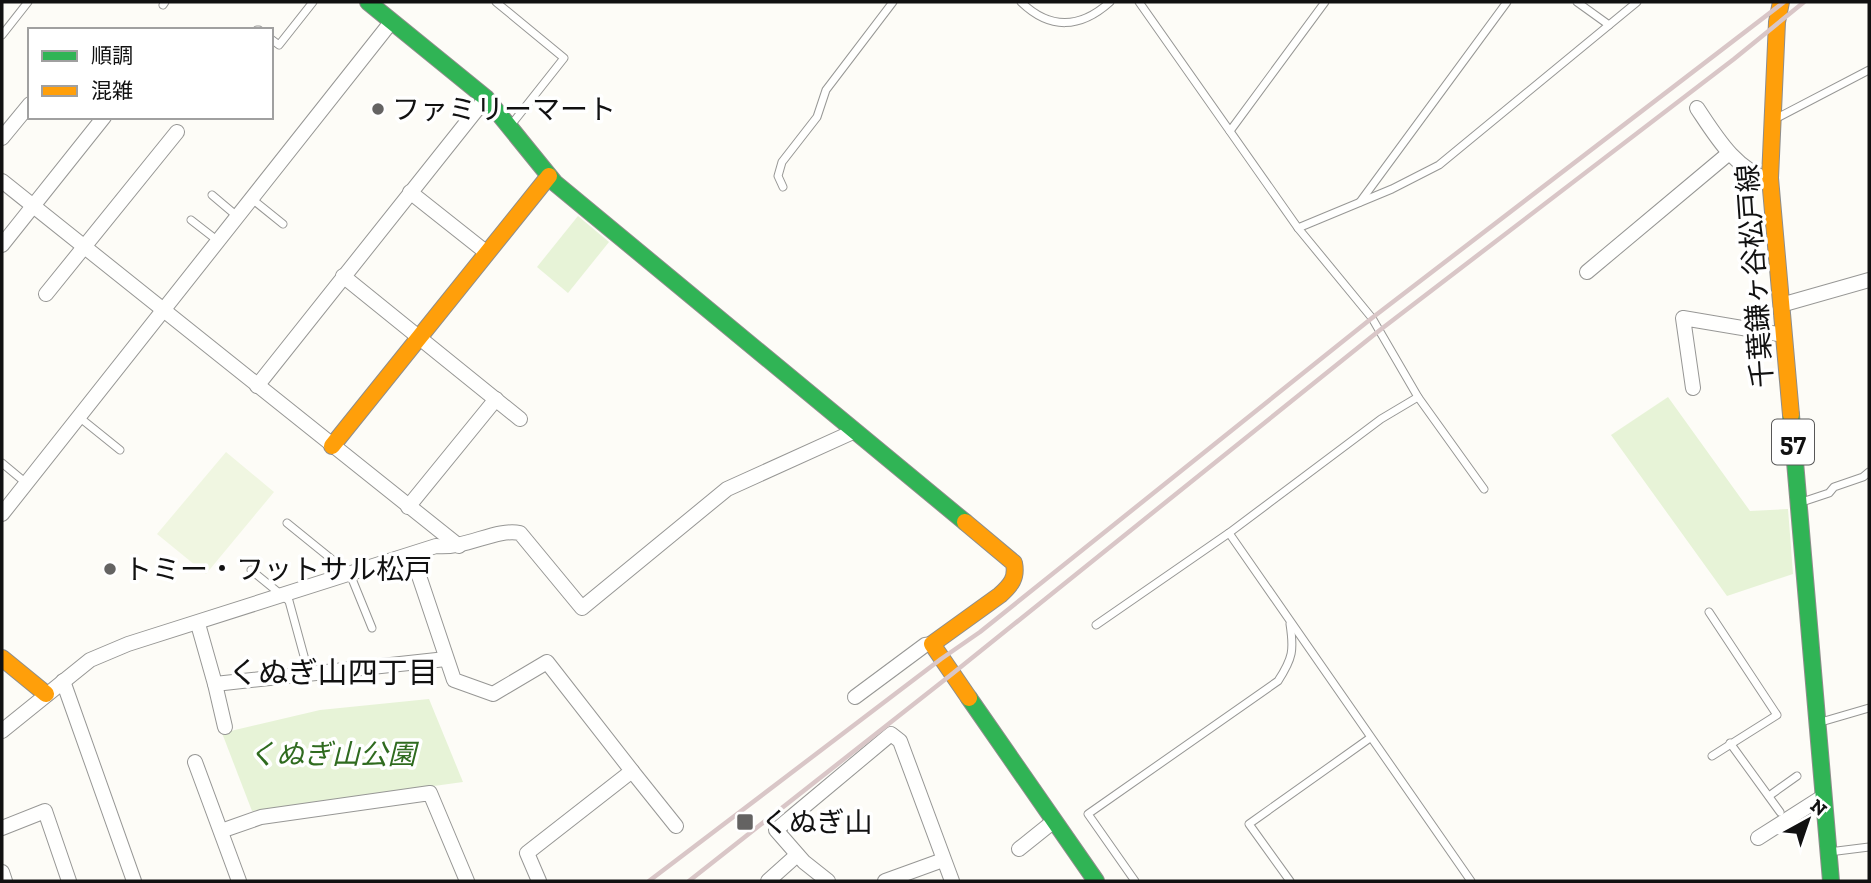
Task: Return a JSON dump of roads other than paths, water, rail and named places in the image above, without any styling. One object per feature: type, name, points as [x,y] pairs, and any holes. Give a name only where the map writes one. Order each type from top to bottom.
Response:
[{"type":"street","points":[[368,2],[486,98],[549,176],[1014,562],[1015,577],[1010,585],[982,609],[932,644],[925,645],[855,697]]},
{"type":"street","name":"千葉鎌ヶ谷松戸線","points":[[1781,2],[1777,22],[1771,181],[1831,881]]},
{"type":"street","points":[[2,514],[392,21]]},
{"type":"street","points":[[257,386],[486,98]]},
{"type":"street","points":[[2,138],[28,106]]},
{"type":"street","points":[[1697,108],[1728,153],[1756,176],[1771,181]]},
{"type":"street","points":[[2,245],[102,119]]},
{"type":"street","points":[[46,294],[177,132]]},
{"type":"street","points":[[1587,272],[1728,153]]},
{"type":"street","points":[[332,446],[549,176]]},
{"type":"street","points":[[2,181],[459,546]]},
{"type":"street","points":[[410,192],[487,253]]},
{"type":"street","points":[[343,276],[520,419]]},
{"type":"street","points":[[1781,305],[1869,280]]},
{"type":"street","points":[[1693,388],[1683,318],[1784,335]]},
{"type":"street","points":[[408,507],[496,399]]},
{"type":"street","points":[[2,731],[90,660],[128,644],[198,624],[436,546],[459,546],[507,532],[520,533],[582,608],[727,489],[855,431]]},
{"type":"street","points":[[412,555],[454,680],[493,694],[547,662],[676,827]]},
{"type":"street","points":[[198,624],[225,727]]},
{"type":"street","points":[[932,644],[1096,881]]},
{"type":"street","points":[[2,658],[46,694]]},
{"type":"street","points":[[215,684],[446,659]]},
{"type":"street","points":[[63,681],[134,881]]},
{"type":"street","points":[[828,881],[797,855],[776,830],[895,732],[952,881]]},
{"type":"street","points":[[195,762],[239,881]]},
{"type":"street","points":[[539,881],[527,853],[632,771]]},
{"type":"street","points":[[221,831],[257,818],[430,793],[467,881]]},
{"type":"street","points":[[1758,838],[1824,796]]},
{"type":"street","points":[[2,828],[45,811],[69,881]]},
{"type":"street","points":[[1019,849],[1054,821]]},
{"type":"street","points":[[768,881],[797,855]]},
{"type":"street","points":[[885,881],[943,860]]},
{"type":"street","points":[[2,872],[5,881]]},
{"type":"lane","points":[[2,35],[28,2]]},
{"type":"lane","points":[[273,40],[279,45],[313,2]]},
{"type":"lane","points":[[496,2],[564,58],[509,126]]},
{"type":"lane","points":[[783,187],[778,176],[782,162],[817,117],[826,90],[892,2]]},
{"type":"lane","points":[[1021,2],[1035,16],[1052,22],[1071,22],[1091,16],[1110,2]]},
{"type":"lane","points":[[1139,2],[1298,228],[1372,318],[1418,397],[1484,489]]},
{"type":"lane","points":[[1230,131],[1325,2]]},
{"type":"lane","points":[[1360,202],[1507,2]]},
{"type":"lane","points":[[1577,2],[1609,25]]},
{"type":"lane","points":[[1298,228],[1392,189],[1439,165],[1637,2]]},
{"type":"lane","points":[[1773,120],[1869,69]]},
{"type":"lane","points":[[212,195],[239,217]]},
{"type":"lane","points":[[252,199],[283,224]]},
{"type":"lane","points":[[191,220],[219,242]]},
{"type":"lane","points":[[1096,625],[1229,533],[1381,419],[1418,397]]},
{"type":"lane","points":[[79,417],[120,450]]},
{"type":"lane","points":[[2,463],[26,483]]},
{"type":"lane","points":[[1798,504],[1829,493],[1835,487],[1863,477],[1869,472]]},
{"type":"lane","points":[[287,523],[350,574],[372,628]]},
{"type":"lane","points":[[1229,533],[1471,881]]},
{"type":"lane","points":[[251,570],[289,601],[307,667]]},
{"type":"lane","points":[[1709,612],[1777,715],[1712,756]]},
{"type":"lane","points":[[1135,881],[1088,814],[1278,681],[1289,663],[1293,647],[1289,619]]},
{"type":"lane","points":[[1817,724],[1869,708]]},
{"type":"lane","points":[[1290,881],[1250,824],[1370,738]]},
{"type":"lane","points":[[1730,743],[1780,812]]},
{"type":"lane","points":[[1769,796],[1797,776]]},
{"type":"lane","points":[[1829,852],[1869,847]]},
{"type":"railway","points":[[649,881],[980,632],[1372,318],[1784,2]]},
{"type":"railway","points":[[689,881],[952,674],[1380,330],[1734,59],[1804,2]]},
{"type":"place","name":"ファミリーマート","points":[[378,109]]},
{"type":"place","name":"トミー・フットサル松戸","points":[[110,569]]},
{"type":"place","name":"くぬぎ山","points":[[745,822]]},
{"type":"district","name":"くぬぎ山四丁目","points":[[333,673]]},
{"type":"park label","name":"くぬぎ山公園","points":[[332,754]]}]
